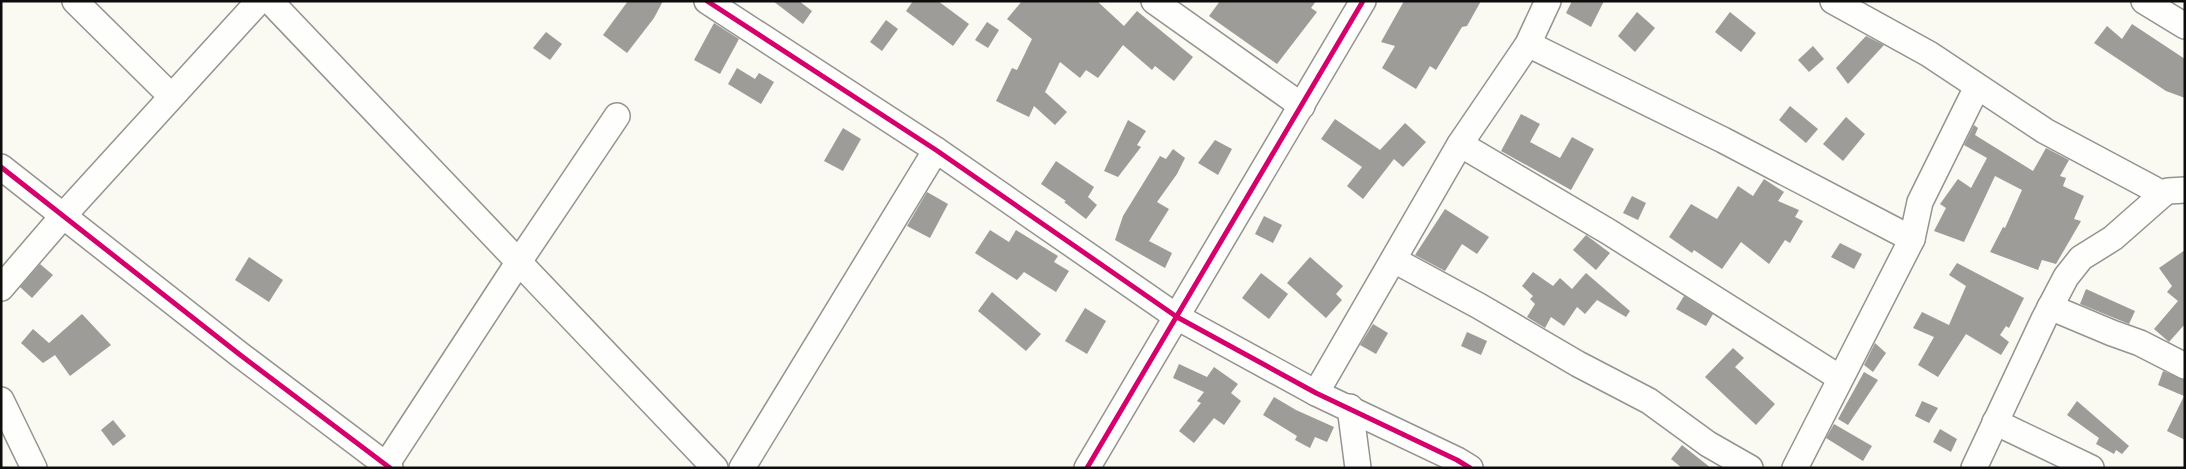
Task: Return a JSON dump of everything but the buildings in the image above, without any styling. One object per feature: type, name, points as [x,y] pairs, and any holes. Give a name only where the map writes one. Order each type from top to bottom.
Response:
[{"type":"street","points":[[75,1],[172,96]]},
{"type":"street","points":[[1,288],[63,216],[259,1]]},
{"type":"street","points":[[270,1],[715,468]]},
{"type":"street","points":[[707,1],[936,150],[1177,316],[1316,393],[1350,407],[1470,468]]},
{"type":"street","points":[[1154,1],[1302,106]]},
{"type":"street","points":[[1087,468],[1363,1]]},
{"type":"street","points":[[1316,393],[1460,144],[1528,44],[1548,1]]},
{"type":"street","points":[[1833,1],[1928,54],[2045,131],[2174,192],[2113,238],[2080,258],[2066,277],[2050,306],[1974,468]]},
{"type":"street","points":[[2144,1],[2185,26]]},
{"type":"street","points":[[1528,44],[1724,140],[1912,239]]},
{"type":"street","points":[[1795,468],[1912,239],[1920,202],[1977,86]]},
{"type":"street","points":[[1,167],[239,354],[388,466],[518,263],[617,116]]},
{"type":"street","points":[[1460,144],[1609,232],[1840,378]]},
{"type":"street","points":[[742,468],[936,150]]},
{"type":"street","points":[[1394,260],[1479,306],[1578,364],[1649,401],[1708,444],[1750,468]]},
{"type":"street","points":[[2050,306],[2140,343],[2185,366]]},
{"type":"street","points":[[1,400],[34,468]]},
{"type":"street","points":[[1350,407],[1358,468]]},
{"type":"street","points":[[1995,422],[2092,468]]},
{"type":"cycle path","points":[[707,1],[936,150],[1177,317],[1316,393],[1457,460],[1470,468]]},
{"type":"cycle path","points":[[1087,468],[1363,1]]},
{"type":"cycle path","points":[[1,167],[239,354],[390,468]]}]
